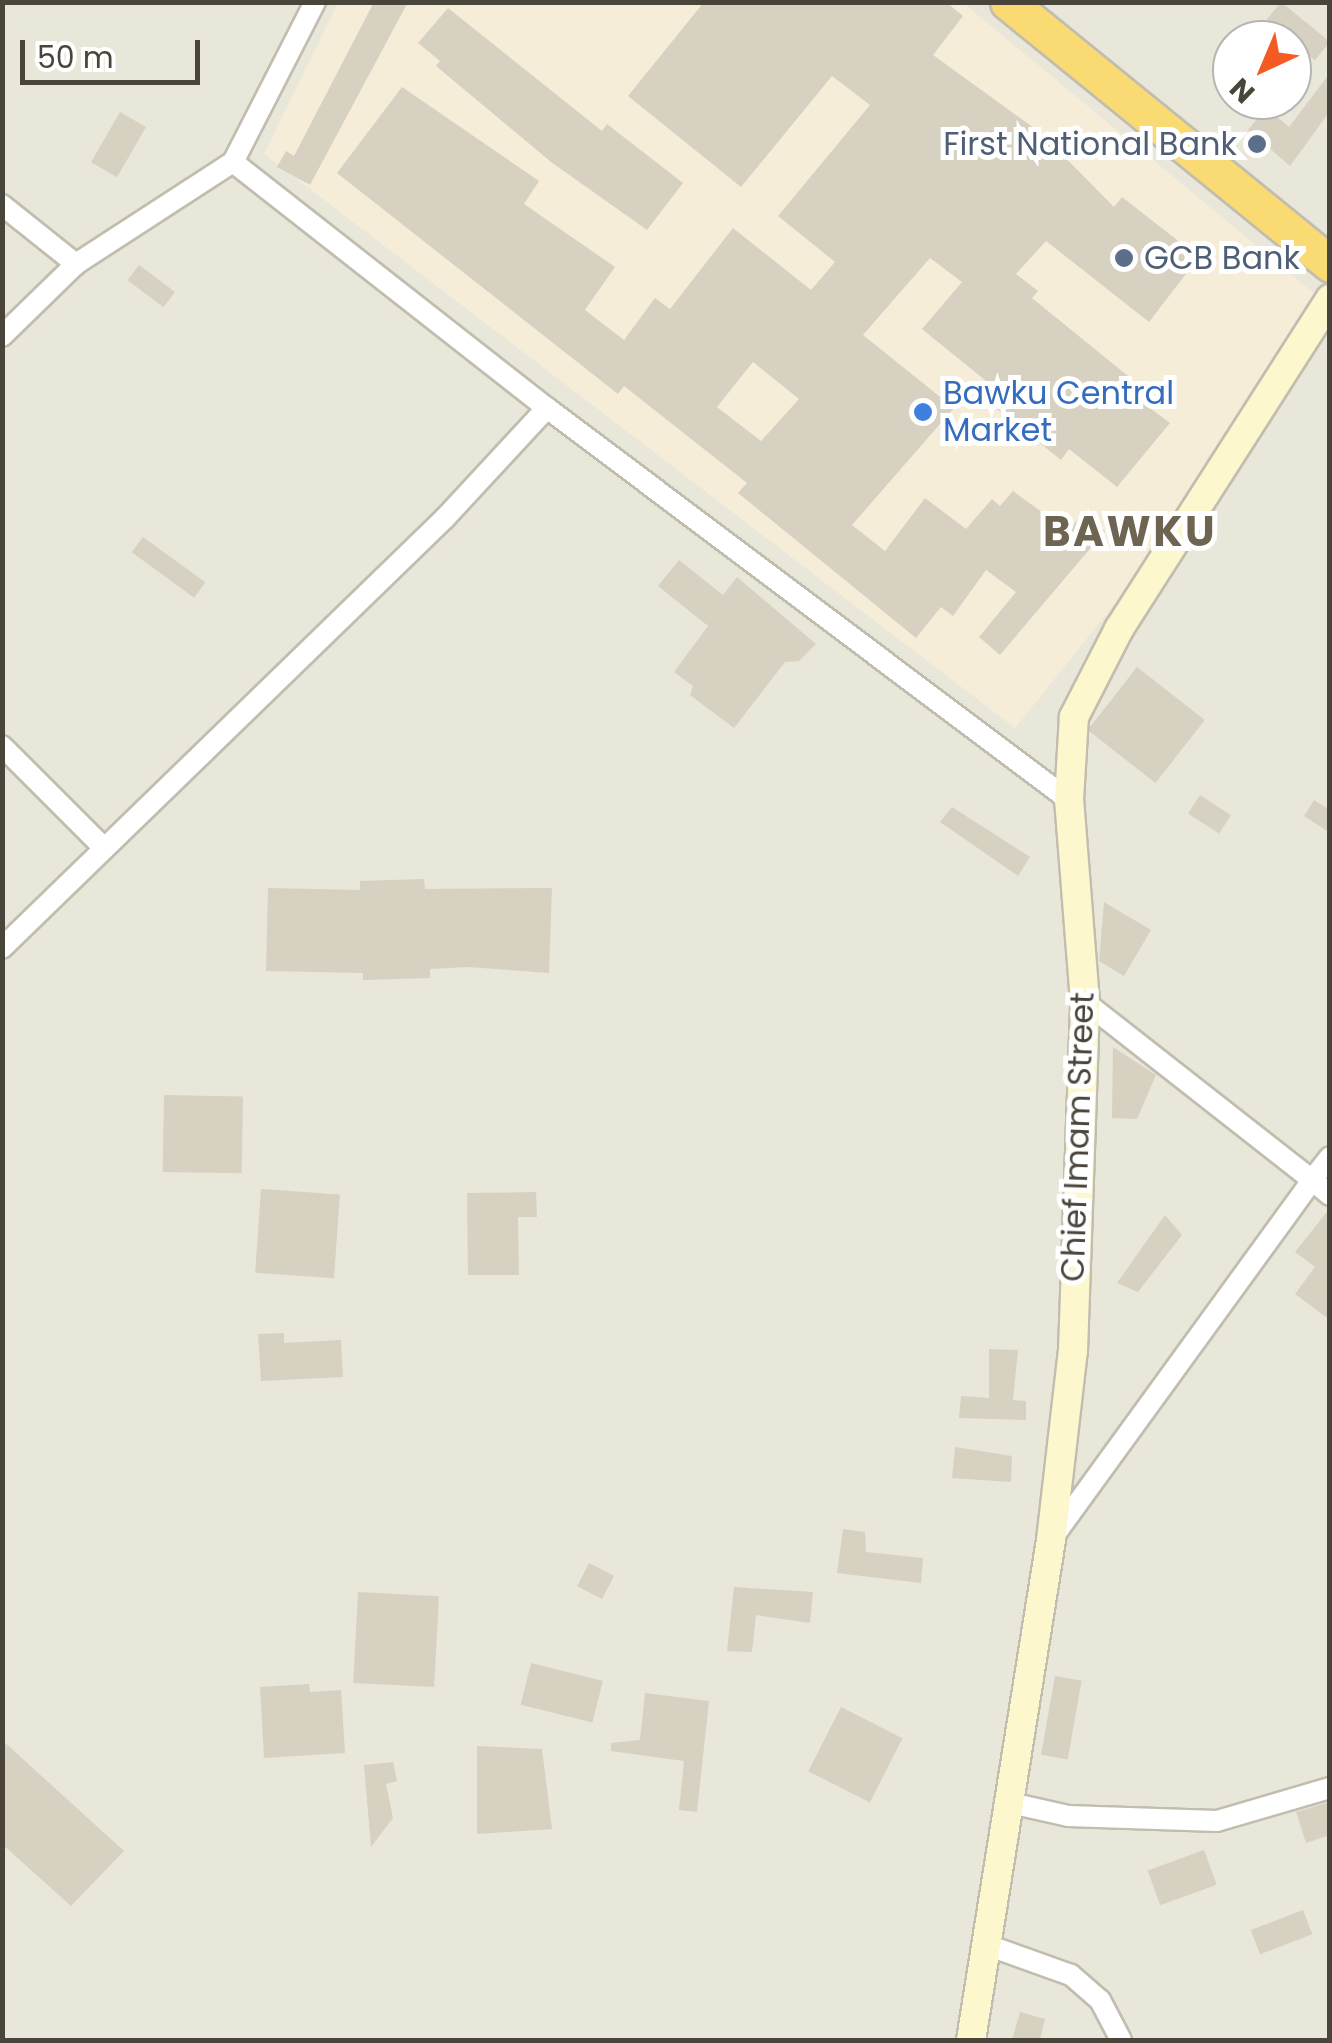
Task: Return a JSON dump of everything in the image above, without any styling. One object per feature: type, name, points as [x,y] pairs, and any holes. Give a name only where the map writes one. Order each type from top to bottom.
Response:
[{"type":"highway","points":[[1008,2],[1330,264]]},
{"type":"street","points":[[2,336],[76,264],[233,162],[315,2]]},
{"type":"street","points":[[233,162],[547,408],[1069,800]]},
{"type":"street","points":[[2,206],[76,264]]},
{"type":"street","name":"Chief Imam Street","points":[[970,2040],[1051,1540],[1074,1351],[1085,1002],[1069,800],[1074,717],[1114,639],[1330,300]]},
{"type":"street","points":[[2,948],[445,518],[547,408]]},
{"type":"street","points":[[2,746],[103,847]]},
{"type":"street","points":[[1085,1002],[1330,1195]]},
{"type":"street","points":[[1051,1540],[1330,1156]]},
{"type":"street","points":[[1006,1802],[1068,1816],[1217,1821],[1330,1788]]},
{"type":"street","points":[[987,1945],[1071,1974],[1100,2000],[1121,2040]]},
{"type":"shaded area","points":[[3,3],[1329,3],[1329,2040],[3,2040]]},
{"type":"shaded area","name":"Bawku Central Market","points":[[338,3],[963,3],[1315,294],[1175,529],[1015,728],[264,154]]},
{"type":"building","points":[[374,2],[408,2],[310,185],[277,167],[286,151],[294,156]]},
{"type":"building","points":[[704,2],[946,2],[963,16],[933,55],[1041,133],[1114,207],[1122,197],[1199,257],[1149,322],[1046,241],[1016,274],[1038,291],[1032,298],[1128,376],[1120,386],[1170,423],[1117,487],[1069,449],[1061,460],[982,397],[991,385],[922,329],[962,282],[930,258],[863,335],[954,408],[852,525],[885,551],[925,498],[966,529],[992,499],[1000,506],[1013,491],[1068,531],[1083,513],[1105,531],[1000,655],[979,637],[1016,592],[986,570],[953,616],[941,607],[916,638],[738,493],[747,483],[624,386],[618,394],[337,173],[402,87],[539,181],[524,204],[615,267],[585,310],[624,340],[655,298],[670,309],[733,228],[811,290],[835,262],[778,216],[870,105],[832,76],[741,187],[628,96]],"holes":[[[753,362],[799,399],[761,441],[717,407]]]},
{"type":"building","points":[[1281,2],[1303,20],[1266,20]]},
{"type":"building","points":[[448,8],[602,131],[607,124],[683,183],[647,230],[551,162],[436,66],[440,61],[418,43]]},
{"type":"building","points":[[1312,27],[1330,42],[1315,60],[1312,58]]},
{"type":"building","points":[[1330,73],[1330,111],[1290,166],[1248,130],[1256,120],[1281,120],[1289,127],[1294,120],[1312,120],[1312,97]]},
{"type":"building","points":[[120,112],[146,127],[117,177],[91,162]]},
{"type":"building","points":[[139,265],[175,292],[164,307],[128,280]]},
{"type":"building","points":[[143,537],[205,582],[194,598],[132,552]]},
{"type":"building","points":[[679,560],[723,595],[737,577],[816,644],[799,661],[785,662],[734,728],[690,695],[693,686],[674,672],[708,626],[658,586]]},
{"type":"building","points":[[1137,667],[1205,720],[1156,783],[1088,730]]},
{"type":"building","points":[[1200,795],[1231,815],[1219,834],[1188,813]]},
{"type":"building","points":[[1314,800],[1330,810],[1330,833],[1304,816]]},
{"type":"building","points":[[952,807],[1030,857],[1018,876],[940,822]]},
{"type":"building","points":[[424,879],[425,889],[552,888],[549,973],[468,967],[430,969],[430,978],[363,980],[363,973],[266,971],[268,888],[360,890],[360,881]]},
{"type":"building","points":[[1104,902],[1151,930],[1124,976],[1099,961]]},
{"type":"building","points":[[1113,1047],[1156,1075],[1137,1119],[1112,1118]]},
{"type":"building","points":[[164,1095],[243,1096],[242,1173],[163,1172]]},
{"type":"building","points":[[261,1189],[340,1195],[334,1278],[255,1273]]},
{"type":"building","points":[[536,1192],[537,1217],[518,1217],[519,1275],[468,1275],[467,1193]]},
{"type":"building","points":[[1330,1208],[1330,1320],[1295,1294],[1315,1267],[1295,1252]]},
{"type":"building","points":[[1165,1215],[1182,1235],[1138,1292],[1117,1283]]},
{"type":"building","points":[[284,1333],[284,1343],[341,1340],[343,1377],[261,1381],[258,1334]]},
{"type":"building","points":[[989,1349],[1018,1350],[1013,1400],[1026,1401],[1026,1420],[959,1418],[961,1396],[989,1398]]},
{"type":"building","points":[[955,1447],[1012,1456],[1011,1482],[952,1478]]},
{"type":"building","points":[[843,1529],[865,1532],[866,1552],[923,1558],[921,1583],[837,1573]]},
{"type":"building","points":[[589,1563],[614,1576],[602,1599],[577,1586]]},
{"type":"building","points":[[734,1587],[813,1592],[810,1623],[756,1615],[752,1652],[727,1651]]},
{"type":"building","points":[[358,1592],[439,1596],[434,1687],[353,1683]]},
{"type":"building","points":[[531,1663],[603,1681],[592,1723],[521,1705]]},
{"type":"building","points":[[1055,1676],[1082,1681],[1068,1759],[1041,1755]]},
{"type":"building","points":[[309,1684],[310,1692],[341,1690],[345,1753],[264,1758],[260,1687]]},
{"type":"building","points":[[645,1693],[709,1701],[697,1812],[679,1810],[684,1761],[611,1751],[611,1743],[640,1740]]},
{"type":"building","points":[[841,1707],[902,1738],[870,1802],[808,1771]]},
{"type":"building","points":[[2,1740],[124,1851],[71,1906],[2,1844]]},
{"type":"building","points":[[477,1746],[542,1749],[552,1829],[477,1834]]},
{"type":"building","points":[[393,1762],[397,1781],[386,1784],[393,1818],[371,1847],[364,1765]]},
{"type":"building","points":[[1330,1802],[1330,1835],[1306,1843],[1296,1812]]},
{"type":"building","points":[[1204,1850],[1217,1885],[1160,1905],[1148,1871]]},
{"type":"building","points":[[1303,1910],[1312,1934],[1260,1954],[1251,1930]]},
{"type":"building","points":[[1020,2012],[1045,2019],[1040,2040],[1012,2040]]},
{"type":"place","name":"First National Bank","points":[[1257,144]]},
{"type":"place","name":"GCB Bank","points":[[1124,258]]},
{"type":"place","name":"Bawku Central Market","points":[[923,412]]},
{"type":"district","name":"BAWKU","points":[[1130,532]]}]
